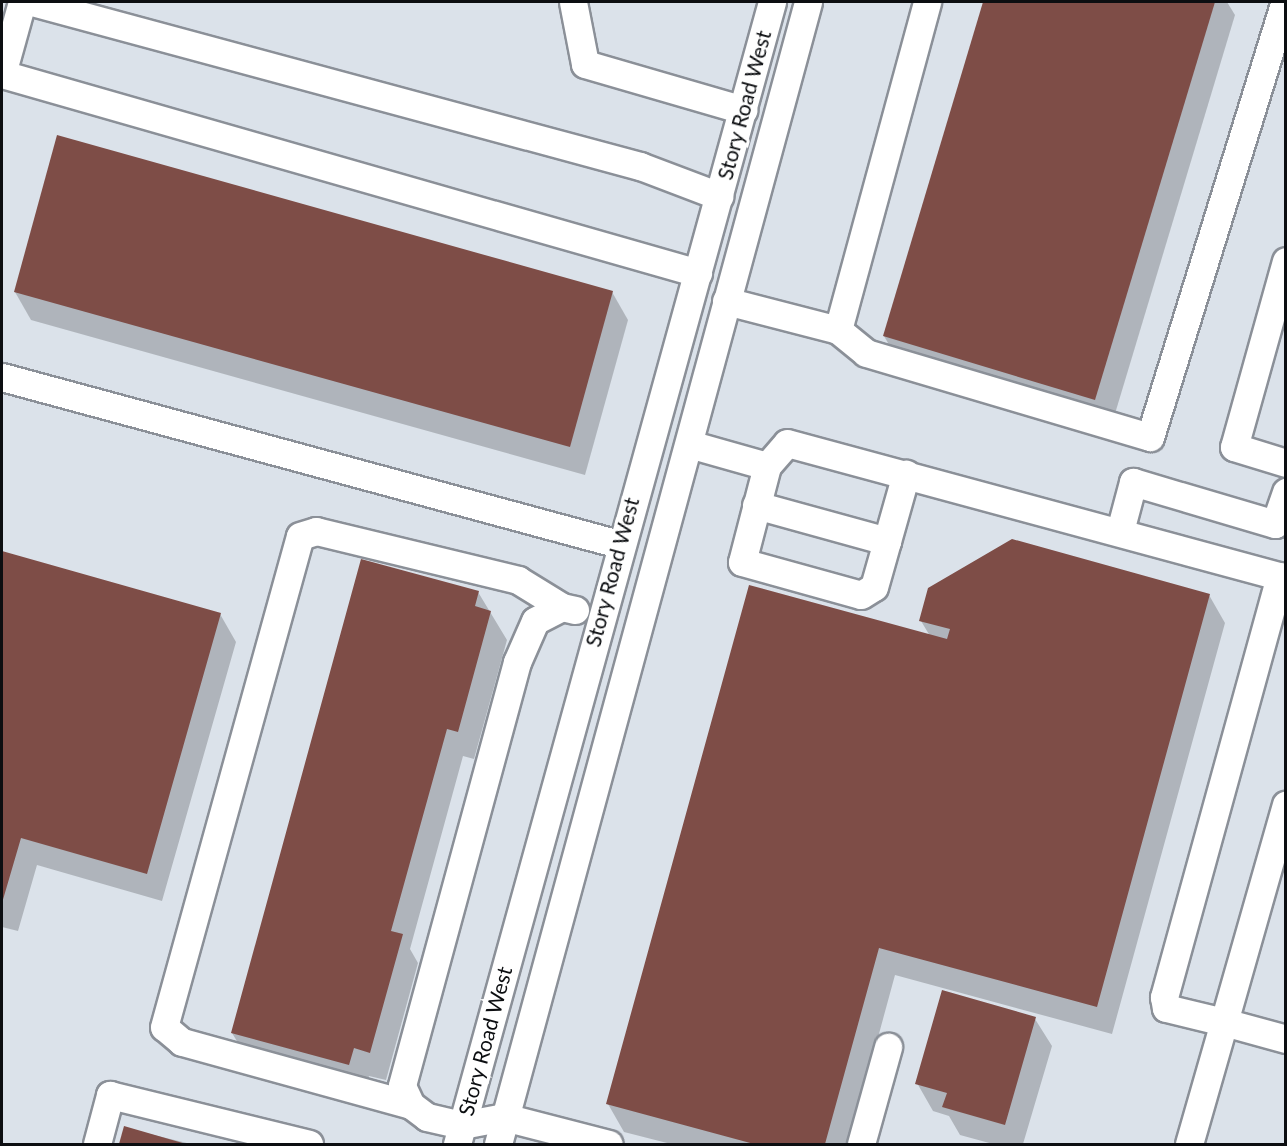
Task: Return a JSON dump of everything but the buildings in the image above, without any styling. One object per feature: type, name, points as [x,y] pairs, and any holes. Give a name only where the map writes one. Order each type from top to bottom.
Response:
[{"type":"street","points":[[22,2],[2,74],[698,273]]},
{"type":"street","points":[[32,2],[640,166],[719,196]]},
{"type":"street","points":[[573,2],[585,64],[743,110]]},
{"type":"street","name":"Story Road West","points":[[460,1135],[599,616],[698,273],[772,2]]},
{"type":"street","name":"Story Road West","points":[[498,1144],[808,2]]},
{"type":"street","points":[[838,330],[927,2]]},
{"type":"street","points":[[726,301],[838,330],[866,353],[1150,437],[1285,2]]},
{"type":"street","points":[[1286,261],[1234,447],[1286,463]]},
{"type":"street","points":[[2,377],[619,544]]},
{"type":"street","points":[[906,474],[874,587],[861,595],[741,562],[767,466],[787,442],[1120,531],[1283,577],[1164,997],[1166,1008],[1286,1039]]},
{"type":"street","points":[[689,444],[767,466]]},
{"type":"street","points":[[1120,531],[1133,482],[1275,525],[1286,492]]},
{"type":"street","points":[[756,505],[887,541]]},
{"type":"street","points":[[599,616],[562,607],[518,580],[316,531],[300,536],[164,1027],[182,1042],[411,1105],[427,1117],[460,1135],[504,1118],[609,1144]]},
{"type":"street","points":[[411,1105],[402,1086],[517,662],[535,621],[562,607]]},
{"type":"street","points":[[1189,1144],[1286,805]]},
{"type":"street","points":[[861,1144],[888,1047]]},
{"type":"street","points":[[98,1144],[110,1095],[309,1144]]}]
